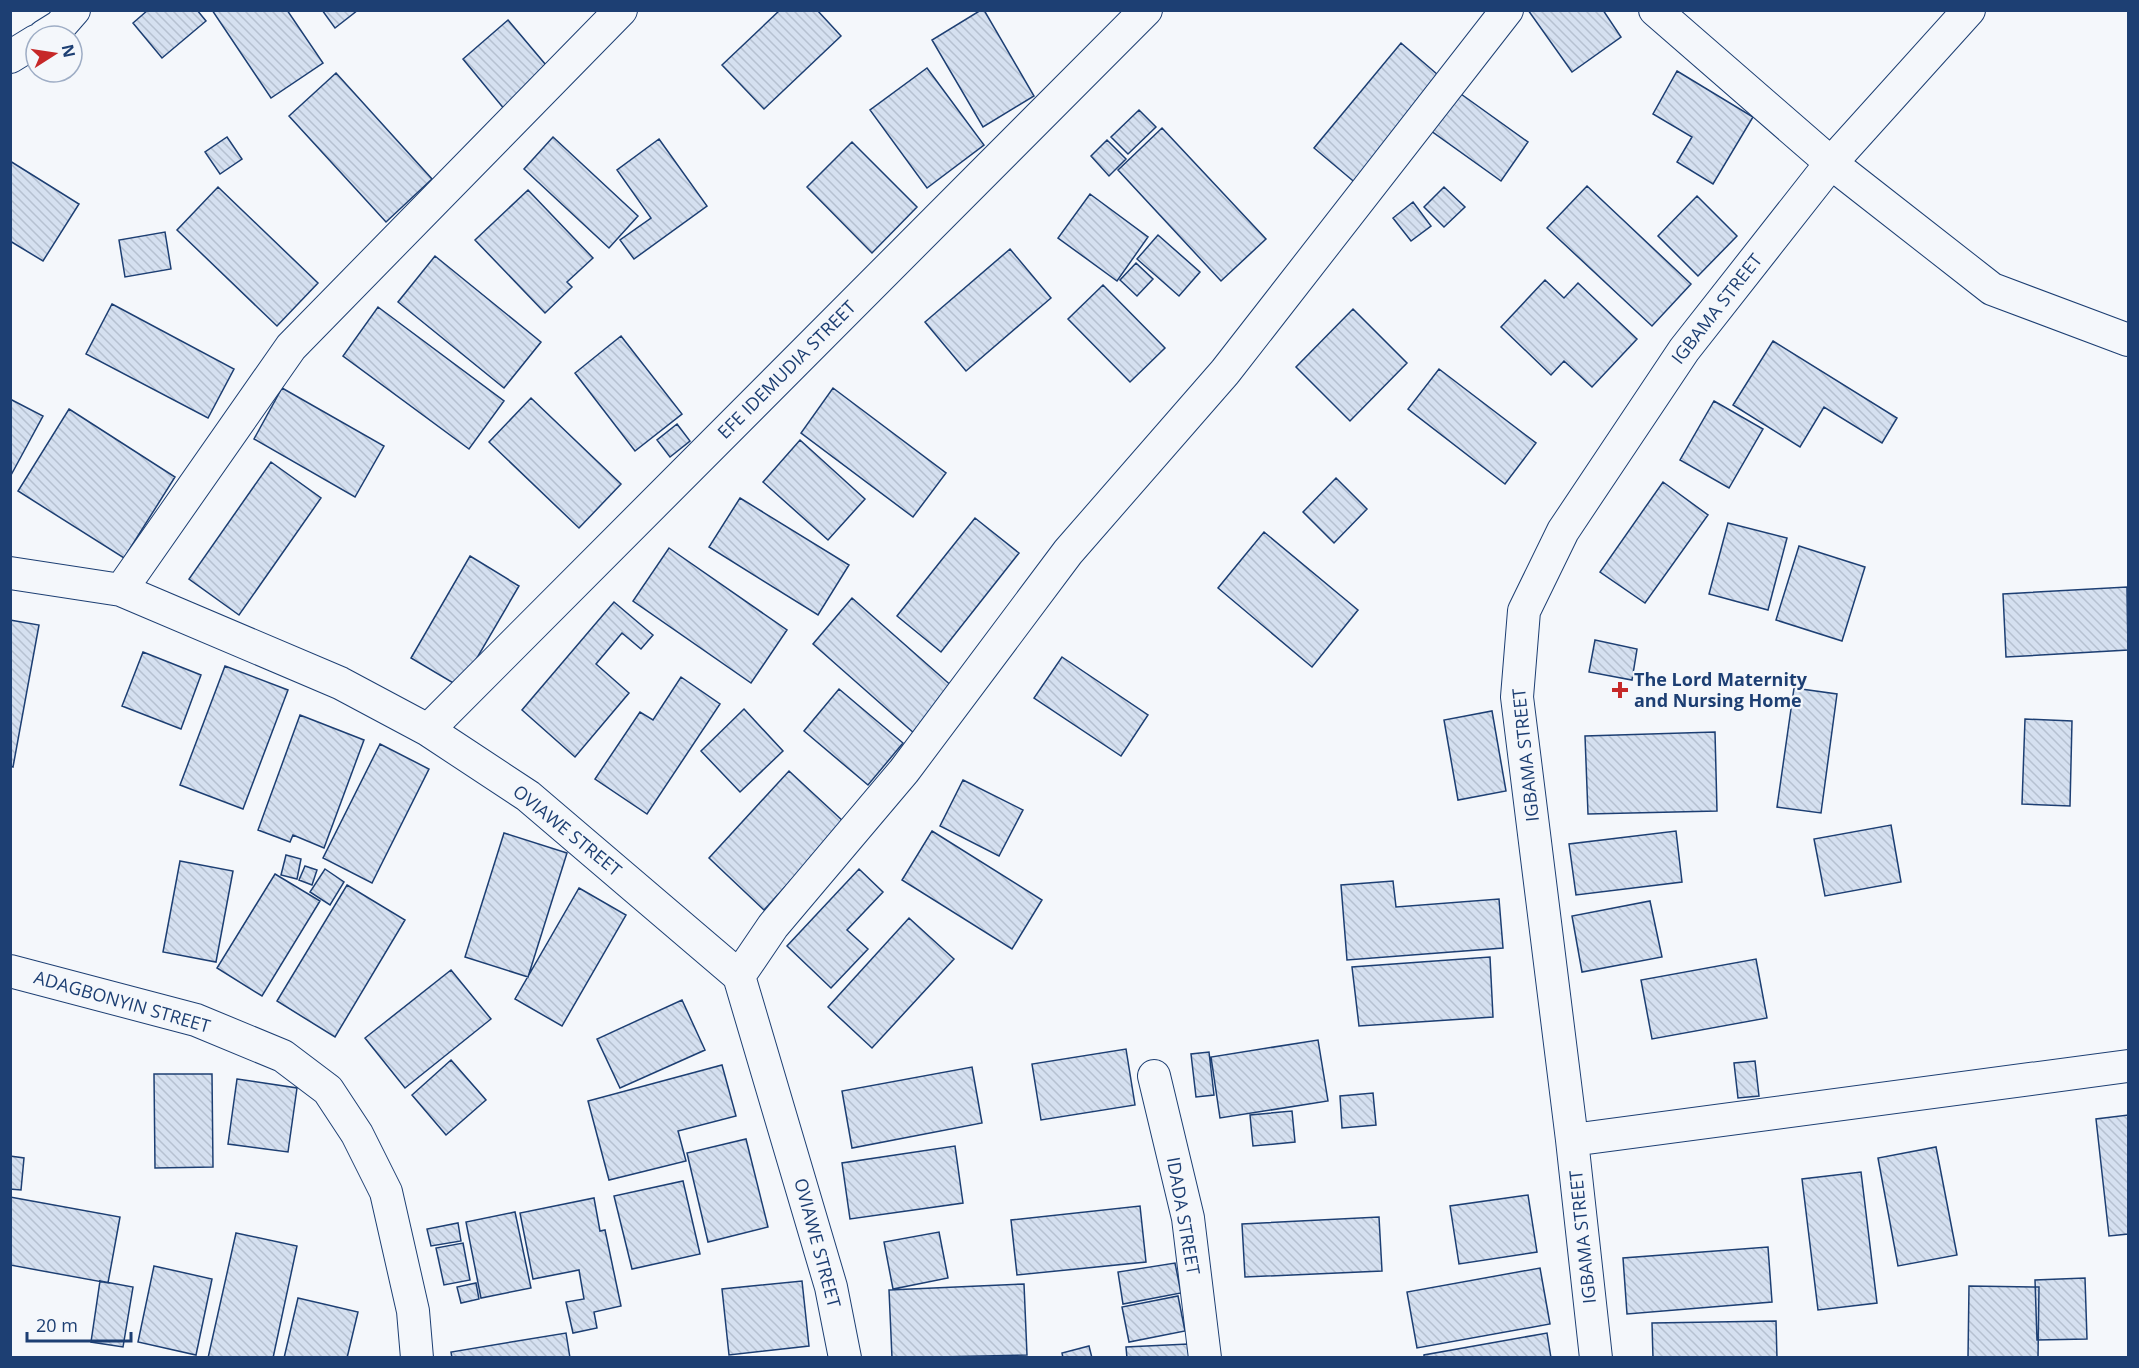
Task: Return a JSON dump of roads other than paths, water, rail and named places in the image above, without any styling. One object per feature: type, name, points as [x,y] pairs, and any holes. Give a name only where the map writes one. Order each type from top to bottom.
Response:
[{"type":"street","points":[[62,24],[74,10]]},
{"type":"street","points":[[121,590],[291,346],[621,10]]},
{"type":"street","name":"EFE IDEMUDIA STREET","points":[[428,730],[1146,10]]},
{"type":"street","points":[[739,976],[773,926],[904,771],[1068,552],[1225,372],[1507,10]]},
{"type":"street","points":[[1655,10],[1831,163],[1992,289],[2128,340]]},
{"type":"street","name":"IGBAMA STREET","points":[[1596,1358],[1572,1140],[1517,697],[1524,612],[1563,531],[1684,350],[1831,163],[1969,10]]},
{"type":"street","points":[[10,57],[24,48]]},
{"type":"street","name":"OVIAWE STREET","points":[[10,573],[121,590],[340,683],[428,730],[528,796],[739,976],[831,1287],[845,1358]]},
{"type":"street","name":"ADAGBONYIN STREET","points":[[10,971],[195,1020],[283,1056],[328,1090],[357,1134],[386,1192],[413,1311],[417,1358]]},
{"type":"street","points":[[1572,1140],[2128,1066]]},
{"type":"street","name":"IDADA STREET","points":[[1154,1076],[1188,1218],[1205,1358]]},
{"type":"place","name":"The Lord Maternity and Nursing Home","points":[[1620,690]]}]
